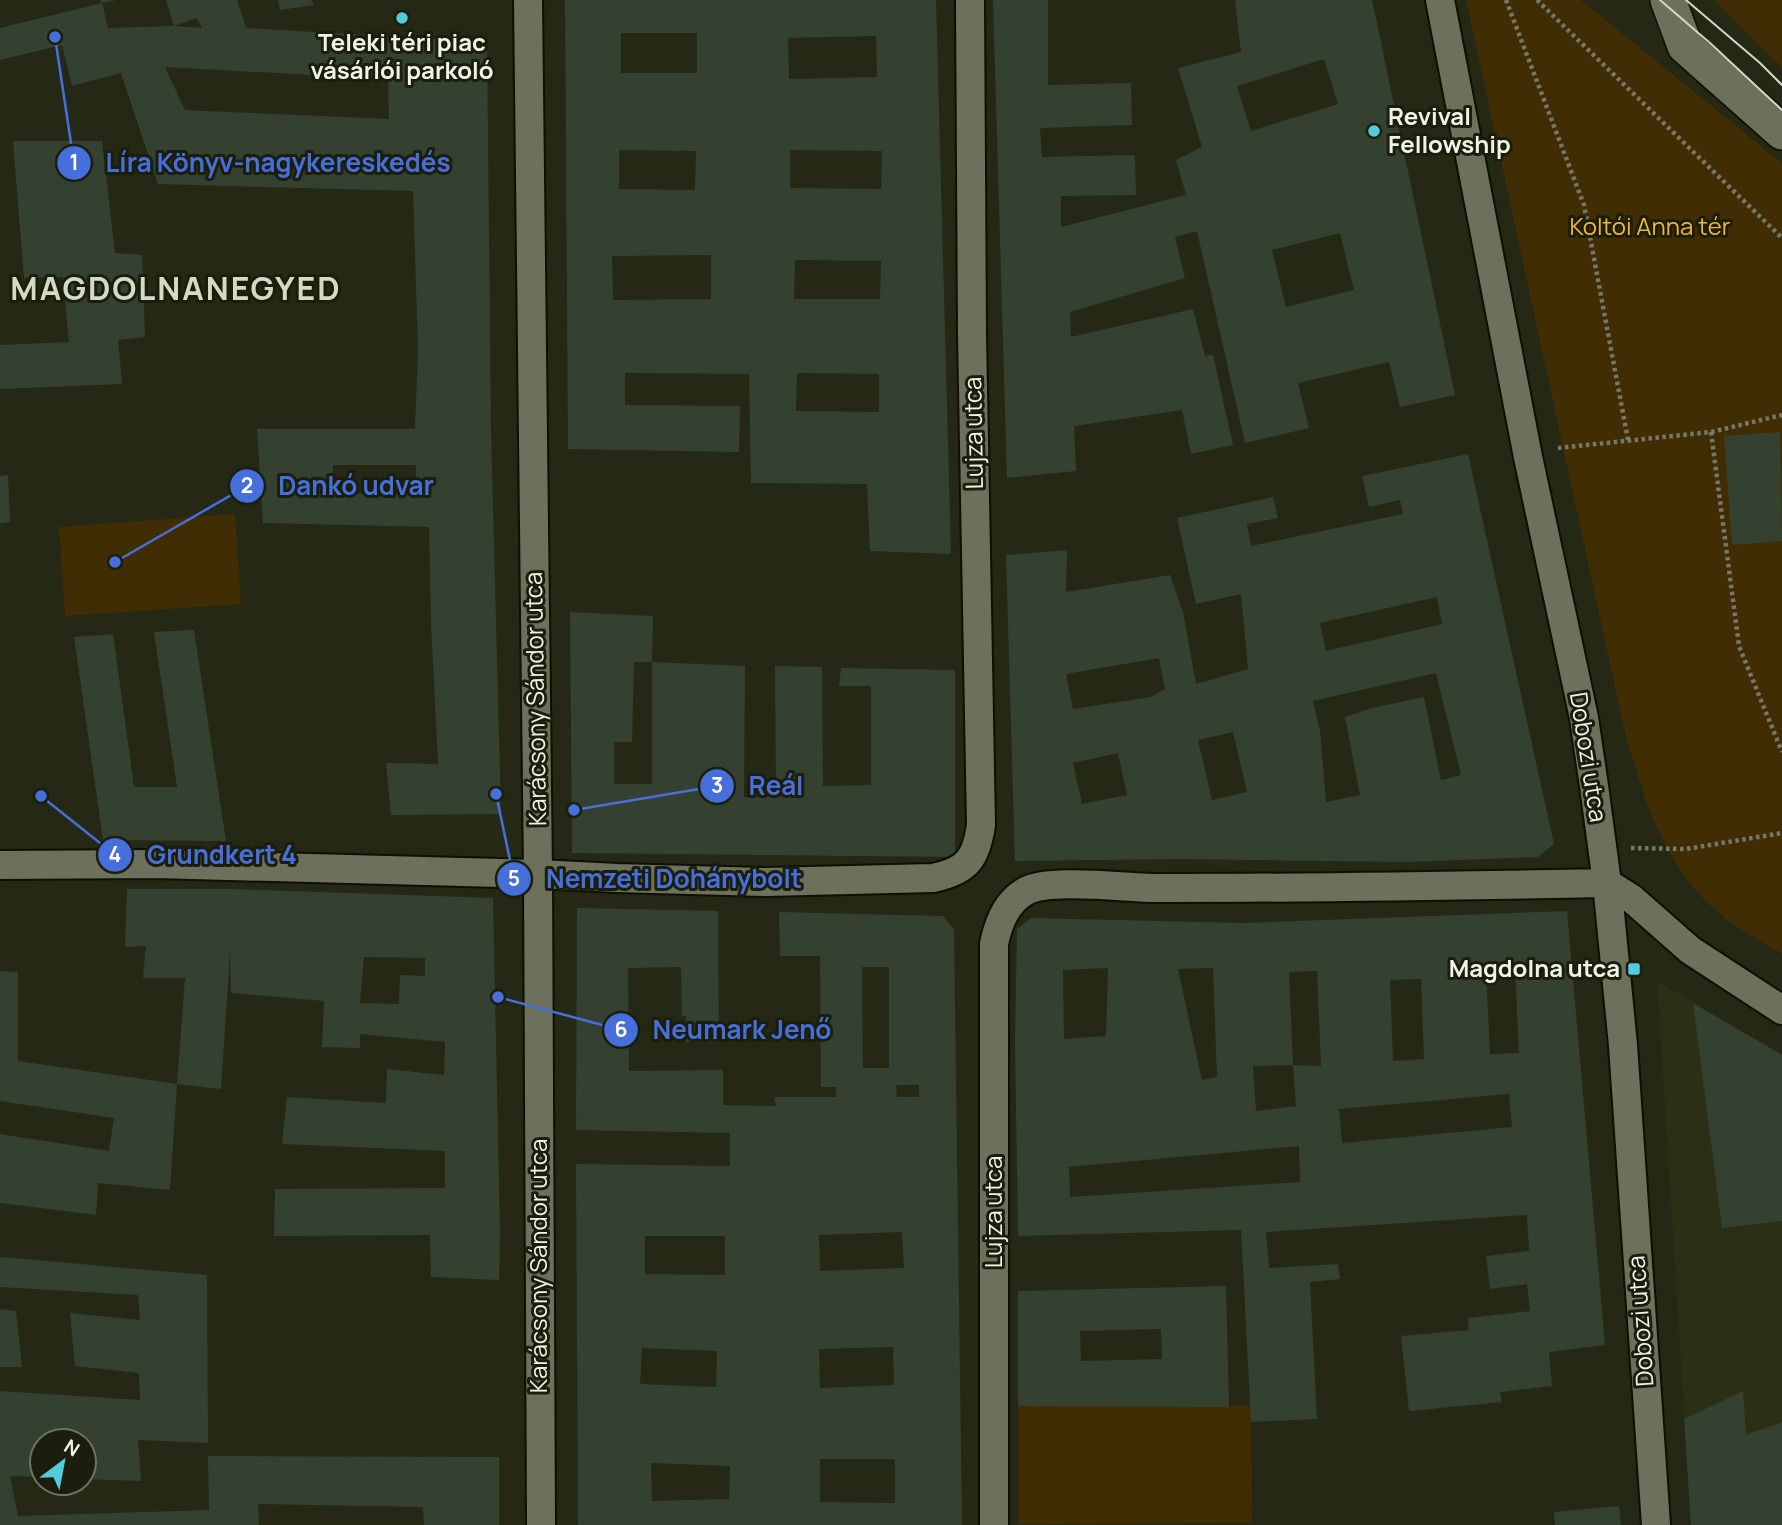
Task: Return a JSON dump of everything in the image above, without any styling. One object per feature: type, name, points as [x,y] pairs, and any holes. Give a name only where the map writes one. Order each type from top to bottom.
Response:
[{"type":"street","name":"Karácsony Sándor utca","points":[[528,0],[538,874],[541,1525]]},
{"type":"street","name":"Lujza utca","points":[[538,874],[766,882],[933,878],[952,874],[968,862],[978,848],[981,825],[972,334],[970,0]]},
{"type":"street","name":"Dobozi utca","points":[[1440,0],[1528,457],[1584,718],[1608,883],[1623,1045],[1656,1525]]},
{"type":"street","points":[[1668,0],[1685,46],[1782,132]]},
{"type":"street","points":[[0,865],[155,864],[538,874]]},
{"type":"street","name":"Lujza utca","points":[[994,1525],[994,944],[998,924],[1011,903],[1025,891],[1048,884],[1131,888],[1310,888],[1608,883]]},
{"type":"street","points":[[1608,883],[1631,898],[1690,950],[1782,1010]]},
{"type":"path","points":[[1506,0],[1584,205],[1628,440]]},
{"type":"path","points":[[1537,0],[1782,238]]},
{"type":"path","points":[[1528,457],[1562,447],[1711,432],[1782,415]]},
{"type":"path","points":[[1711,432],[1740,646],[1782,752]]},
{"type":"path","points":[[1602,847],[1686,849],[1782,833]]},
{"type":"shaded area","points":[[1657,981],[1782,1055],[1782,1525],[1691,1525]]},
{"type":"green space","name":"Koltói Anna tér","points":[[1466,0],[1581,0],[1782,163],[1782,954],[1733,924],[1699,894],[1669,851],[1638,776],[1623,724]]},
{"type":"green space","points":[[1714,0],[1782,0],[1782,68]]},
{"type":"green space","points":[[235,514],[241,604],[65,616],[59,527]]},
{"type":"green space","points":[[1018,1406],[1251,1406],[1252,1523],[1018,1524]]},
{"type":"building","points":[[166,0],[237,0],[246,28],[487,42],[491,429],[501,814],[391,815],[386,763],[438,764],[429,527],[263,523],[257,429],[415,429],[418,350],[413,191],[158,184],[121,73],[72,86],[62,45],[0,60],[0,28],[102,3],[108,28],[174,26]],"holes":[[[197,18],[202,28],[174,26]],[[165,67],[388,79],[389,119],[185,110]],[[333,465],[416,465],[415,494],[334,493]]]},
{"type":"building","points":[[278,0],[312,0],[314,5],[280,10]]},
{"type":"building","points":[[565,0],[936,0],[951,554],[870,551],[867,484],[751,483],[749,374],[625,373],[625,405],[740,406],[739,452],[568,449]],"holes":[[[621,33],[697,33],[697,73],[621,73]],[[876,36],[877,77],[789,79],[788,38]],[[619,150],[696,151],[695,190],[619,189]],[[790,150],[882,151],[881,189],[790,188]],[[711,255],[711,299],[613,300],[612,256]],[[795,260],[881,261],[880,299],[794,299]],[[797,373],[879,374],[879,412],[796,411]]]},
{"type":"building","points":[[993,0],[1048,0],[1048,85],[1131,83],[1132,125],[1040,128],[1042,157],[1135,155],[1136,195],[1061,196],[1061,227],[1186,195],[1176,160],[1202,147],[1178,68],[1241,52],[1235,0],[1372,0],[1455,395],[1400,407],[1389,362],[1298,383],[1309,428],[1245,443],[1197,231],[1175,237],[1185,278],[1070,312],[1071,337],[1193,309],[1205,356],[1213,355],[1233,445],[1191,454],[1182,410],[1074,426],[1076,471],[1007,478]],"holes":[[[1324,59],[1338,104],[1251,131],[1237,86]],[[1340,233],[1354,290],[1286,307],[1272,250]]]},
{"type":"building","points":[[13,141],[102,141],[115,253],[142,255],[145,337],[118,340],[122,384],[0,389],[0,345],[69,342],[63,277],[24,278]]},
{"type":"building","points":[[1780,432],[1782,541],[1732,545],[1724,436]]},
{"type":"building","points":[[1468,454],[1554,844],[1538,857],[1405,862],[1180,859],[1015,861],[1006,555],[1067,550],[1066,592],[1170,575],[1183,612],[1196,684],[1248,669],[1241,594],[1196,604],[1177,518],[1273,497],[1278,518],[1247,524],[1251,546],[1403,514],[1400,500],[1369,507],[1362,476]],"holes":[[[1437,597],[1442,624],[1326,651],[1320,623]],[[1159,658],[1165,689],[1151,697],[1073,709],[1066,674]],[[1436,673],[1461,775],[1441,780],[1424,697],[1345,717],[1360,795],[1326,802],[1320,731],[1313,701]],[[1233,732],[1247,792],[1212,800],[1198,740]],[[1118,753],[1127,795],[1082,804],[1073,763]]]},
{"type":"building","points":[[8,475],[10,522],[0,523],[0,476]]},
{"type":"building","points":[[570,612],[653,616],[652,662],[745,666],[744,797],[776,797],[775,666],[822,667],[823,786],[871,785],[871,686],[839,686],[841,668],[955,670],[955,857],[572,853]],"holes":[[[634,662],[652,662],[652,784],[614,784],[614,742],[632,742]]]},
{"type":"building","points":[[194,630],[226,841],[103,840],[74,637],[113,634],[134,787],[177,787],[154,632]]},
{"type":"building","points":[[127,889],[233,889],[493,898],[499,1280],[431,1277],[430,1235],[274,1236],[275,1189],[445,1188],[445,1151],[282,1144],[287,1097],[386,1103],[387,1069],[444,1075],[445,1042],[360,1034],[360,1048],[322,1047],[324,1001],[231,993],[230,952],[221,1089],[177,1084],[185,978],[143,978],[146,946],[125,947]],"holes":[[[364,957],[425,958],[425,976],[400,975],[399,1004],[360,1003]]]},
{"type":"building","points":[[577,908],[718,911],[719,1042],[686,1042],[686,1016],[682,1016],[681,967],[628,968],[629,1071],[723,1070],[723,1105],[776,1106],[774,1097],[836,1097],[836,1087],[821,1087],[820,956],[780,956],[779,912],[943,916],[954,929],[962,1525],[578,1525],[576,1164],[730,1166],[730,1133],[576,1130]],"holes":[[[862,967],[889,967],[889,1068],[863,1068]],[[896,1085],[919,1085],[919,1097],[897,1097]],[[902,1232],[904,1268],[820,1271],[819,1235]],[[645,1236],[725,1236],[725,1275],[645,1274]],[[893,1347],[894,1385],[820,1388],[819,1349]],[[642,1348],[717,1351],[716,1387],[640,1384]],[[820,1459],[895,1459],[895,1503],[820,1502]],[[651,1463],[730,1466],[729,1499],[652,1501]]]},
{"type":"building","points":[[1567,911],[1605,1345],[1549,1352],[1552,1386],[1500,1392],[1502,1402],[1409,1411],[1401,1336],[1469,1330],[1468,1318],[1530,1311],[1527,1284],[1490,1289],[1486,1256],[1529,1251],[1527,1215],[1266,1232],[1269,1268],[1338,1264],[1340,1279],[1310,1282],[1317,1419],[1251,1422],[1241,1230],[1018,1236],[1015,1042],[1017,929],[1031,918],[1245,923]],"holes":[[[1108,968],[1106,1036],[1064,1039],[1063,970]],[[1213,968],[1217,1077],[1202,1080],[1178,969]],[[1515,970],[1519,1053],[1490,1054],[1486,971]],[[1317,971],[1321,1066],[1293,1065],[1289,972]],[[1421,979],[1424,1059],[1393,1061],[1390,980]],[[1293,1065],[1296,1106],[1256,1111],[1253,1066]],[[1509,1094],[1512,1127],[1342,1143],[1339,1109]],[[1299,1146],[1300,1182],[1070,1197],[1069,1167]]]},
{"type":"building","points":[[0,971],[18,972],[18,1061],[177,1084],[170,1190],[98,1183],[96,1215],[0,1203],[0,1134],[109,1151],[114,1118],[0,1101]]},
{"type":"building","points":[[1693,1003],[1782,1055],[1782,1221],[1722,1228]]},
{"type":"building","points":[[0,1257],[207,1275],[208,1443],[138,1440],[141,1481],[98,1479],[98,1427],[28,1427],[28,1477],[10,1476],[18,1516],[209,1510],[208,1456],[499,1457],[499,1525],[424,1525],[423,1507],[258,1504],[259,1525],[0,1525],[0,1391],[140,1400],[139,1373],[75,1366],[70,1313],[140,1320],[138,1295],[0,1287]]},
{"type":"building","points":[[1226,1286],[1229,1407],[1018,1406],[1018,1291]],"holes":[[[1161,1329],[1162,1359],[1081,1361],[1080,1331]]]},
{"type":"building","points":[[0,1309],[16,1311],[22,1367],[0,1367]]},
{"type":"building","points":[[1743,1391],[1746,1435],[1782,1422],[1782,1525],[1691,1525],[1684,1419]]},
{"type":"building","points":[[1619,1506],[1621,1525],[1555,1525],[1554,1512]]},
{"type":"tram line","points":[[1660,0],[1782,110]]},
{"type":"tram line","points":[[1686,0],[1782,85]]},
{"type":"place","name":"Teleki téri piac vásárlói parkoló","points":[[402,18]]},
{"type":"place","name":"Líra Könyv-nagykereskedés","points":[[55,37]]},
{"type":"place","name":"Revival Fellowship","points":[[1374,131]]},
{"type":"place","name":"Dankó udvar","points":[[115,562]]},
{"type":"place","name":"Nemzeti Dohánybolt","points":[[496,794]]},
{"type":"place","name":"Grundkert 4","points":[[41,796]]},
{"type":"place","name":"Reál","points":[[574,810]]},
{"type":"place","name":"Magdolna utca","points":[[1634,969]]},
{"type":"place","name":"Neumark Jenő","points":[[498,997]]},
{"type":"district","name":"MAGDOLNANEGYED","points":[[176,289]]}]
